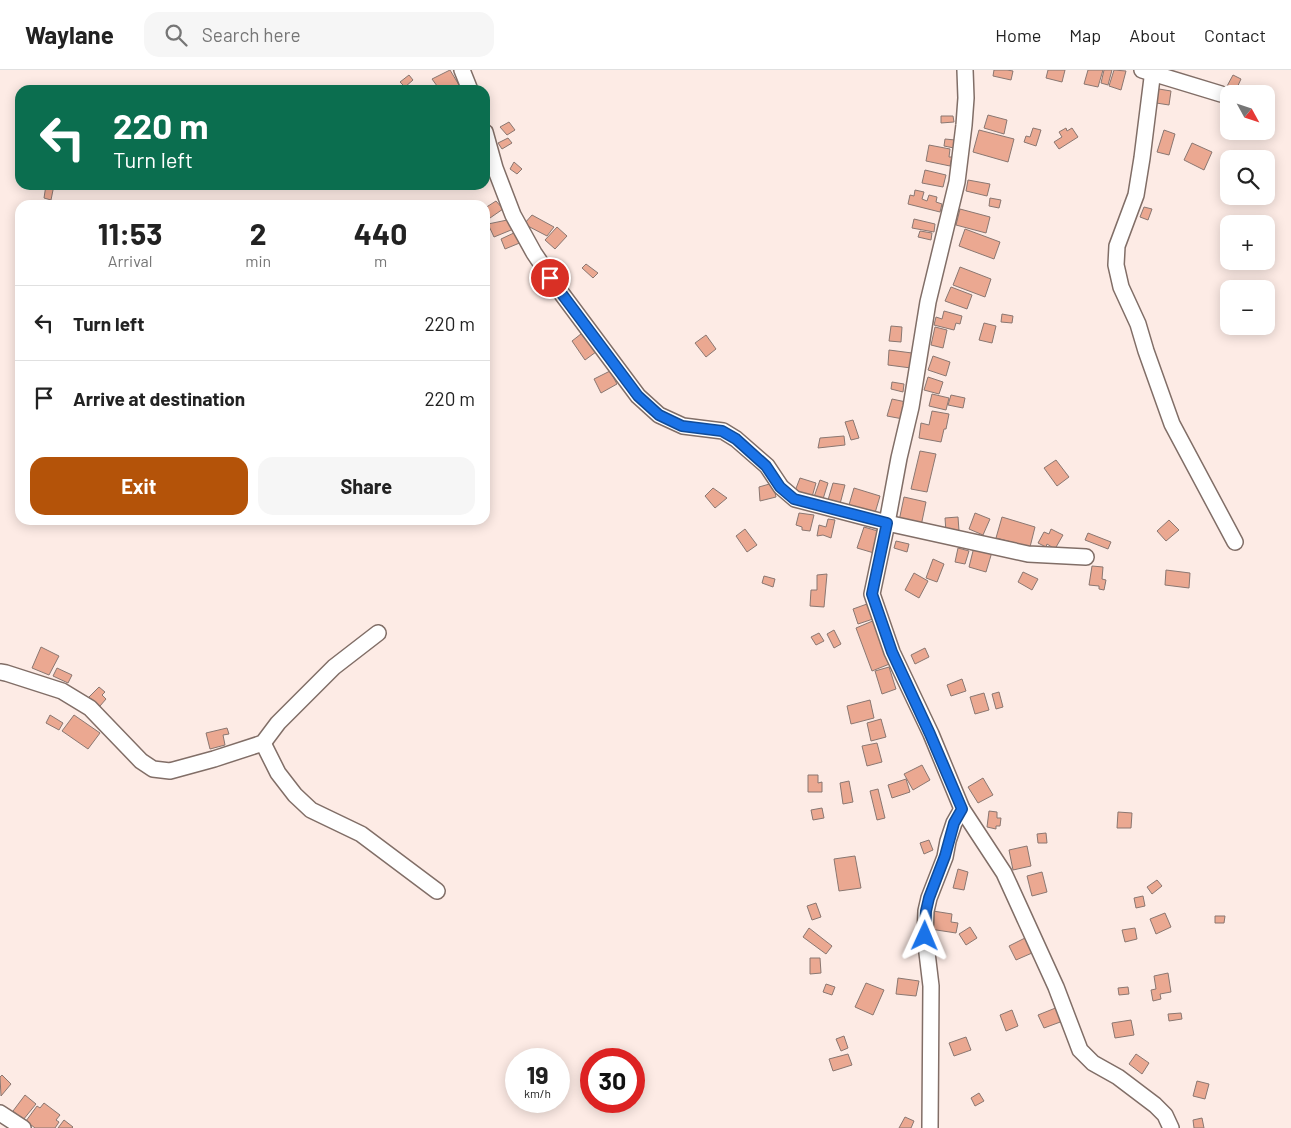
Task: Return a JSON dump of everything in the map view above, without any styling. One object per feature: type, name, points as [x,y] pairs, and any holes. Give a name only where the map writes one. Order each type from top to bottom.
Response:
[{"type":"street","points":[[462,70],[468,85]]},
{"type":"street","points":[[965,70],[966,98],[957,182],[928,302],[911,408],[872,594],[892,652],[962,809],[1004,873],[1056,987],[1080,1050],[1094,1063],[1118,1077],[1155,1105],[1165,1115],[1171,1128]]},
{"type":"street","points":[[1220,94],[1149,71],[1142,158],[1136,195],[1117,246],[1116,266],[1121,287],[1138,324],[1172,424],[1234,542]]},
{"type":"street","points":[[490,150],[513,215],[534,253],[558,290],[638,396],[659,415],[682,426],[722,431],[736,439],[766,466],[780,487],[794,499],[887,523],[1028,554],[1086,558]]},
{"type":"street","points":[[0,672],[62,691],[90,708],[141,761],[153,769],[170,771],[263,743],[278,723],[334,667],[378,633]]},
{"type":"street","points":[[263,743],[278,773],[294,795],[311,810],[361,834],[437,890]]},
{"type":"street","points":[[930,1128],[931,986],[925,936],[926,911],[954,823],[962,809]]},
{"type":"street","points":[[0,1113],[23,1128]]},
{"type":"building","points":[[450,70],[459,85],[436,85],[432,79]]},
{"type":"building","points":[[994,70],[1013,71],[1011,80],[993,76]]},
{"type":"building","points":[[1048,70],[1065,70],[1062,82],[1046,78]]},
{"type":"building","points":[[1088,70],[1103,70],[1098,87],[1084,84]]},
{"type":"building","points":[[1104,70],[1112,70],[1108,85],[1101,83]]},
{"type":"building","points":[[1114,70],[1126,71],[1121,90],[1109,86]]},
{"type":"building","points":[[409,75],[413,80],[407,85],[403,85],[400,82]]},
{"type":"building","points":[[1233,75],[1241,79],[1238,85],[1228,85]]},
{"type":"building","points":[[1153,88],[1171,91],[1169,105],[1150,102]]},
{"type":"building","points":[[988,115],[1007,120],[1004,134],[984,128]]},
{"type":"building","points":[[941,116],[953,116],[954,122],[941,123]]},
{"type":"building","points":[[509,122],[515,130],[507,135],[500,127]]},
{"type":"building","points":[[1033,128],[1041,130],[1036,146],[1024,142],[1026,136],[1030,137]]},
{"type":"building","points":[[1066,128],[1067,131],[1072,128],[1078,137],[1059,149],[1054,142],[1062,137],[1059,132]]},
{"type":"building","points":[[979,130],[1014,139],[1008,162],[973,152]]},
{"type":"building","points":[[1164,130],[1175,134],[1169,155],[1157,152]]},
{"type":"building","points":[[508,138],[512,143],[502,149],[498,143]]},
{"type":"building","points":[[945,139],[955,140],[954,148],[944,146]]},
{"type":"building","points":[[1192,143],[1212,152],[1204,170],[1184,160]]},
{"type":"building","points":[[929,145],[950,149],[949,157],[952,157],[950,166],[926,161]]},
{"type":"building","points":[[514,162],[522,169],[517,174],[510,169]]},
{"type":"building","points":[[925,170],[946,175],[943,187],[922,183]]},
{"type":"building","points":[[968,180],[990,184],[987,196],[966,191]]},
{"type":"building","points":[[45,190],[53,190],[51,200],[44,198]]},
{"type":"building","points":[[915,190],[924,192],[922,199],[927,201],[929,195],[937,197],[936,202],[942,204],[940,212],[908,204],[910,195],[914,196]]},
{"type":"building","points":[[990,198],[1001,200],[999,208],[989,206]]},
{"type":"building","points":[[496,201],[503,209],[490,218],[490,205]]},
{"type":"building","points":[[1144,207],[1152,209],[1148,220],[1140,217]]},
{"type":"building","points":[[960,209],[990,217],[986,233],[956,225]]},
{"type":"building","points":[[532,215],[554,227],[547,236],[524,224]]},
{"type":"building","points":[[512,219],[516,228],[494,237],[490,224]]},
{"type":"building","points":[[914,219],[935,224],[934,232],[912,228]]},
{"type":"building","points":[[557,227],[567,236],[555,249],[545,240]]},
{"type":"building","points":[[965,229],[1000,242],[994,259],[959,246]]},
{"type":"building","points":[[920,231],[932,233],[931,240],[918,237]]},
{"type":"building","points":[[516,232],[522,242],[505,249],[501,239]]},
{"type":"building","points":[[586,264],[598,273],[593,278],[582,268]]},
{"type":"building","points":[[960,267],[991,279],[985,297],[953,285]]},
{"type":"building","points":[[951,287],[972,295],[967,309],[945,301]]},
{"type":"building","points":[[944,311],[962,316],[960,324],[956,323],[954,330],[934,325],[936,317],[942,319]]},
{"type":"building","points":[[1002,314],[1013,316],[1012,323],[1001,322]]},
{"type":"building","points":[[984,323],[996,326],[992,343],[979,340]]},
{"type":"building","points":[[891,326],[902,327],[901,342],[889,341]]},
{"type":"building","points":[[935,327],[947,330],[943,348],[931,345]]},
{"type":"building","points":[[586,330],[600,349],[585,360],[572,341]]},
{"type":"building","points":[[706,335],[716,349],[706,357],[695,343]]},
{"type":"building","points":[[889,350],[912,353],[911,368],[888,365]]},
{"type":"building","points":[[933,356],[950,362],[946,376],[928,370]]},
{"type":"building","points":[[610,371],[617,384],[601,393],[594,379]]},
{"type":"building","points":[[928,377],[943,382],[939,394],[924,390]]},
{"type":"building","points":[[892,382],[904,384],[903,392],[891,389]]},
{"type":"building","points":[[932,394],[949,398],[946,410],[929,406]]},
{"type":"building","points":[[951,395],[965,398],[963,408],[948,405]]},
{"type":"building","points":[[892,399],[906,402],[903,419],[887,416]]},
{"type":"building","points":[[932,411],[949,414],[941,442],[919,438],[921,423],[929,425]]},
{"type":"building","points":[[853,420],[859,438],[851,440],[845,422]]},
{"type":"building","points":[[844,436],[845,445],[818,448],[820,438]]},
{"type":"building","points":[[920,451],[936,454],[927,492],[911,489]]},
{"type":"building","points":[[1056,460],[1069,477],[1057,486],[1044,468]]},
{"type":"building","points":[[800,478],[816,483],[812,497],[795,491]]},
{"type":"building","points":[[820,480],[828,483],[823,499],[814,497]]},
{"type":"building","points":[[773,483],[776,497],[760,501],[759,487]]},
{"type":"building","points":[[833,483],[845,485],[840,504],[828,500]]},
{"type":"building","points":[[713,488],[727,498],[715,508],[705,496]]},
{"type":"building","points":[[854,488],[880,496],[875,513],[849,505]]},
{"type":"building","points":[[904,497],[926,502],[921,526],[899,521]]},
{"type":"building","points":[[799,513],[814,515],[810,531],[802,530],[802,527],[796,525]]},
{"type":"building","points":[[975,513],[990,519],[983,535],[969,529]]},
{"type":"building","points":[[958,517],[959,531],[946,532],[945,518]]},
{"type":"building","points":[[1002,517],[1035,527],[1030,547],[996,538]]},
{"type":"building","points":[[828,519],[835,520],[831,538],[823,535],[817,536],[819,525],[826,527]]},
{"type":"building","points":[[1169,520],[1179,530],[1166,541],[1157,531]]},
{"type":"building","points":[[864,527],[881,532],[874,553],[857,548]]},
{"type":"building","points":[[745,529],[757,545],[747,552],[736,536]]},
{"type":"building","points":[[1051,529],[1063,535],[1055,549],[1047,544],[1046,547],[1038,543],[1044,532],[1049,534]]},
{"type":"building","points":[[1088,533],[1111,542],[1108,549],[1085,540]]},
{"type":"building","points":[[896,541],[909,544],[907,552],[894,548]]},
{"type":"building","points":[[974,547],[992,552],[986,572],[969,567]]},
{"type":"building","points":[[958,548],[969,551],[965,564],[955,562]]},
{"type":"building","points":[[933,559],[944,564],[937,582],[926,578]]},
{"type":"building","points":[[1092,566],[1103,567],[1102,579],[1106,580],[1104,590],[1099,589],[1099,586],[1089,585]]},
{"type":"building","points":[[1166,570],[1190,573],[1189,588],[1165,585]]},
{"type":"building","points":[[1023,572],[1038,579],[1032,590],[1018,582]]},
{"type":"building","points":[[914,573],[928,581],[919,598],[905,590]]},
{"type":"building","points":[[827,574],[824,607],[810,606],[811,590],[817,590],[817,575]]},
{"type":"building","points":[[764,576],[775,579],[773,587],[762,583]]},
{"type":"building","points":[[867,604],[873,619],[858,624],[853,609]]},
{"type":"building","points":[[875,620],[892,663],[872,671],[856,628]]},
{"type":"building","points":[[834,630],[841,644],[834,648],[827,634]]},
{"type":"building","points":[[819,633],[824,641],[816,645],[811,637]]},
{"type":"building","points":[[41,647],[59,656],[49,675],[32,668]]},
{"type":"building","points":[[925,648],[929,657],[915,664],[911,655]]},
{"type":"building","points":[[889,667],[896,689],[882,694],[875,671]]},
{"type":"building","points":[[57,668],[72,675],[68,683],[53,676]]},
{"type":"building","points":[[962,679],[966,691],[951,696],[947,685]]},
{"type":"building","points":[[99,687],[105,692],[102,695],[106,699],[100,706],[96,702],[94,704],[88,698]]},
{"type":"building","points":[[999,692],[1003,707],[996,709],[992,694]]},
{"type":"building","points":[[984,693],[989,710],[975,714],[970,697]]},
{"type":"building","points":[[870,700],[874,718],[851,724],[847,706]]},
{"type":"building","points":[[50,715],[63,723],[59,730],[46,723]]},
{"type":"building","points":[[74,715],[100,733],[88,749],[62,731]]},
{"type":"building","points":[[881,719],[886,737],[871,741],[867,723]]},
{"type":"building","points":[[227,728],[229,734],[223,735],[225,745],[210,749],[206,733]]},
{"type":"building","points":[[877,743],[882,762],[867,766],[862,746]]},
{"type":"building","points":[[922,765],[930,780],[913,790],[904,774]]},
{"type":"building","points":[[808,775],[818,775],[818,783],[822,782],[822,792],[808,792]]},
{"type":"building","points":[[983,778],[993,795],[978,803],[968,787]]},
{"type":"building","points":[[906,779],[910,792],[892,798],[888,785]]},
{"type":"building","points":[[849,781],[853,802],[843,804],[840,783]]},
{"type":"building","points":[[878,789],[885,818],[877,820],[870,791]]},
{"type":"building","points":[[822,808],[824,818],[813,820],[811,810]]},
{"type":"building","points":[[989,811],[997,812],[997,818],[1001,818],[1000,826],[996,826],[996,829],[987,827]]},
{"type":"building","points":[[1118,812],[1132,813],[1131,828],[1117,828]]},
{"type":"building","points":[[1046,833],[1047,843],[1038,843],[1037,834]]},
{"type":"building","points":[[929,840],[933,850],[924,854],[920,843]]},
{"type":"building","points":[[1027,846],[1031,866],[1013,870],[1009,850]]},
{"type":"building","points":[[855,856],[861,888],[839,891],[834,859]]},
{"type":"building","points":[[958,869],[968,872],[964,890],[953,888]]},
{"type":"building","points":[[1042,872],[1047,892],[1032,896],[1027,876]]},
{"type":"building","points":[[1157,880],[1162,886],[1152,894],[1147,887]]},
{"type":"building","points":[[1143,896],[1145,906],[1136,908],[1134,898]]},
{"type":"building","points":[[816,903],[821,917],[812,920],[807,906]]},
{"type":"building","points":[[933,911],[952,914],[951,922],[958,923],[956,933],[930,929]]},
{"type":"building","points":[[1165,913],[1171,927],[1156,934],[1150,919]]},
{"type":"building","points":[[1215,916],[1225,916],[1224,923],[1215,923]]},
{"type":"building","points":[[970,927],[977,938],[966,945],[959,934]]},
{"type":"building","points":[[809,928],[832,946],[826,954],[803,937]]},
{"type":"building","points":[[1135,928],[1137,939],[1125,942],[1122,930]]},
{"type":"building","points":[[1025,938],[1032,953],[1016,960],[1009,946]]},
{"type":"building","points":[[810,958],[820,958],[821,973],[810,974]]},
{"type":"building","points":[[1168,973],[1171,992],[1160,994],[1161,999],[1153,1001],[1151,990],[1156,989],[1154,976]]},
{"type":"building","points":[[898,978],[919,981],[916,996],[896,994]]},
{"type":"building","points":[[866,983],[884,990],[873,1015],[855,1007]]},
{"type":"building","points":[[826,984],[835,987],[832,995],[823,992]]},
{"type":"building","points":[[1128,987],[1129,994],[1119,995],[1118,988]]},
{"type":"building","points":[[1058,1007],[1063,1021],[1044,1028],[1038,1015]]},
{"type":"building","points":[[1012,1010],[1018,1026],[1006,1031],[1000,1015]]},
{"type":"building","points":[[1181,1013],[1182,1019],[1169,1021],[1168,1014]]},
{"type":"building","points":[[1131,1020],[1134,1035],[1115,1038],[1112,1023]]},
{"type":"building","points":[[844,1036],[848,1048],[841,1051],[836,1039]]},
{"type":"building","points":[[966,1037],[971,1050],[954,1056],[949,1043]]},
{"type":"building","points":[[848,1054],[852,1065],[833,1071],[829,1059]]},
{"type":"building","points":[[1136,1054],[1149,1063],[1142,1074],[1129,1064]]},
{"type":"building","points":[[2,1075],[11,1084],[1,1096],[0,1077]]},
{"type":"building","points":[[1197,1081],[1209,1084],[1205,1099],[1193,1096]]},
{"type":"building","points":[[979,1093],[984,1101],[975,1106],[971,1098]]},
{"type":"building","points":[[25,1095],[36,1104],[23,1120],[13,1111]]},
{"type":"building","points":[[44,1103],[60,1115],[56,1120],[59,1122],[55,1128],[35,1128],[26,1121],[37,1106],[40,1108]]},
{"type":"building","points":[[905,1117],[914,1121],[911,1128],[899,1128]]},
{"type":"building","points":[[1202,1118],[1204,1128],[1194,1128],[1193,1120]]},
{"type":"building","points":[[64,1120],[73,1127],[58,1128]]},
{"type":"route","points":[[550,278],[638,396],[659,415],[682,426],[722,431],[736,439],[766,466],[780,487],[794,499],[887,523],[872,594],[892,652],[962,809],[954,823],[945,856],[929,898],[926,911],[925,936]]}]
